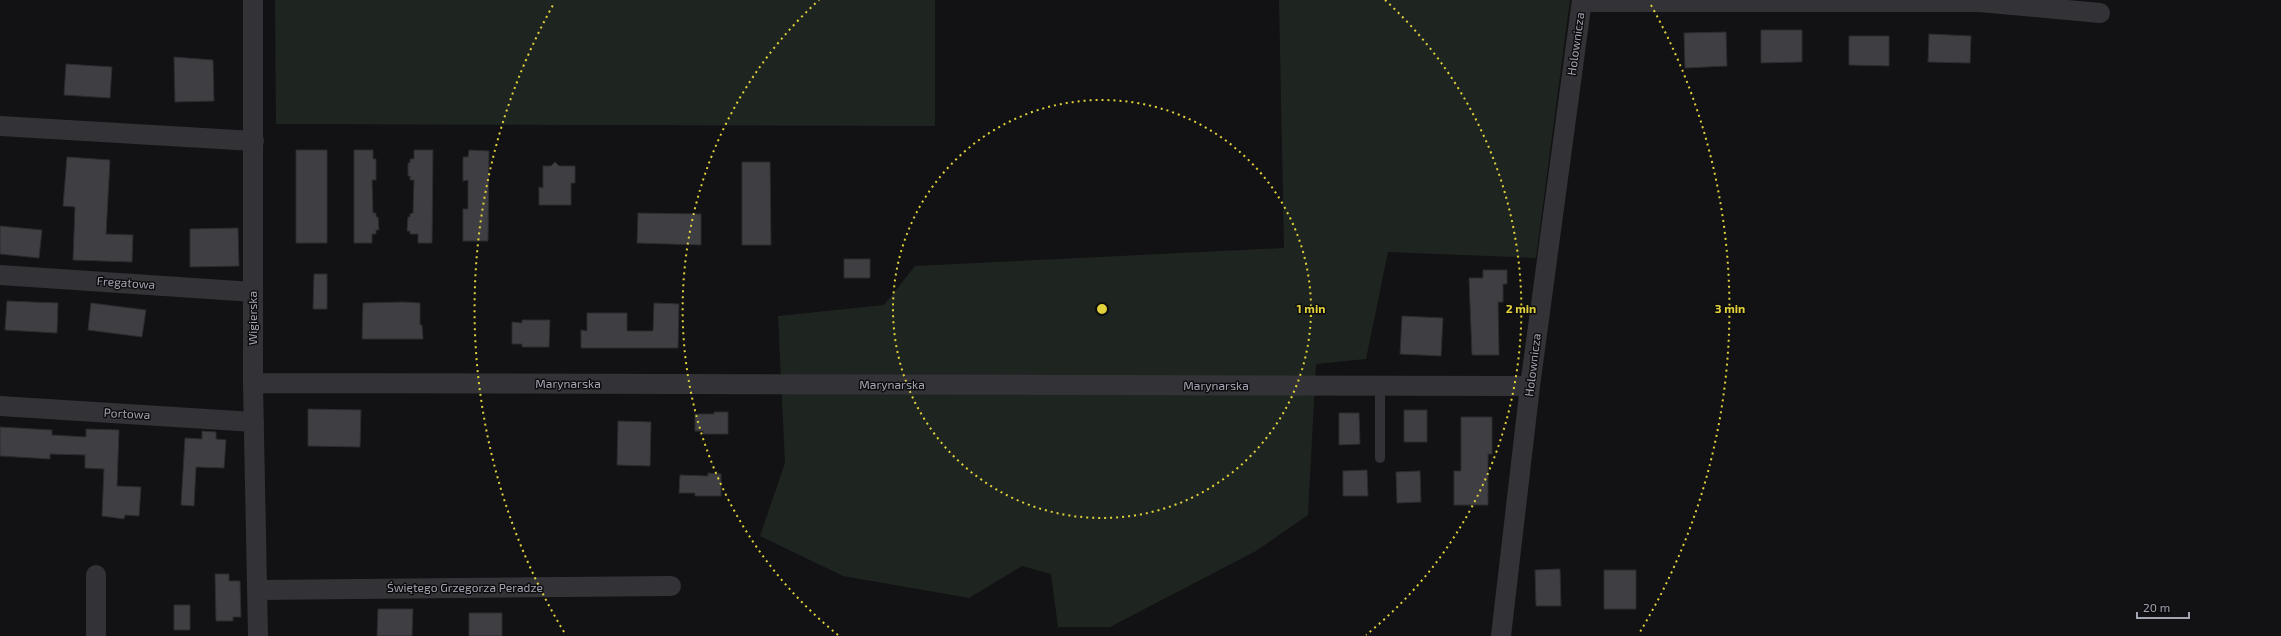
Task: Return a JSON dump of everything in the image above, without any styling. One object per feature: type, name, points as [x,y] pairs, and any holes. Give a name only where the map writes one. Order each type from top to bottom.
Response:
[{"type":"street","name":"Wigierska","points":[[253,0],[253,383],[258,636]]},
{"type":"street","points":[[1582,1],[1979,2],[2100,13]]},
{"type":"street","name":"Holownicza","points":[[1501,636],[1530,386],[1582,1]]},
{"type":"street","points":[[0,126],[254,141]]},
{"type":"street","name":"Fregatowa","points":[[0,275],[253,292]]},
{"type":"street","name":"Marynarska","points":[[253,383],[1530,386]]},
{"type":"street","name":"Portowa","points":[[0,406],[254,422]]},
{"type":"street","points":[[96,575],[96,636]]},
{"type":"street","name":"Świętego Grzegorza Peradze","points":[[258,590],[671,586]]},
{"type":"lane","points":[[1380,386],[1380,458]]},
{"type":"shaded area","points":[[275,0],[935,0],[935,126],[276,124]]},
{"type":"shaded area","points":[[1279,0],[1570,0],[1536,258],[1388,252],[1366,359],[1316,364],[1308,515],[1256,551],[1110,627],[1058,627],[1051,574],[1022,566],[969,598],[843,576],[760,536],[785,463],[778,316],[884,305],[915,266],[1284,248]]},
{"type":"building","points":[[1761,30],[1802,30],[1802,62],[1761,63]]},
{"type":"building","points":[[1726,32],[1727,66],[1685,68],[1684,33]]},
{"type":"building","points":[[1929,34],[1971,36],[1970,63],[1928,62]]},
{"type":"building","points":[[1849,36],[1889,36],[1889,66],[1849,65]]},
{"type":"building","points":[[174,57],[213,60],[214,101],[175,102]]},
{"type":"building","points":[[66,64],[112,67],[110,98],[64,95]]},
{"type":"building","points":[[296,150],[327,150],[327,243],[296,243]]},
{"type":"building","points":[[354,150],[373,150],[373,159],[376,159],[376,180],[372,180],[373,213],[376,213],[376,217],[378,217],[379,230],[376,230],[376,234],[372,234],[372,243],[354,243]]},
{"type":"building","points":[[414,150],[433,150],[432,243],[418,243],[418,234],[410,234],[410,231],[407,231],[408,217],[410,217],[410,214],[413,213],[414,180],[410,180],[410,176],[408,176],[408,163],[410,163],[410,159],[414,159]]},
{"type":"building","points":[[469,150],[489,151],[488,241],[463,241],[463,209],[468,209],[468,180],[463,181],[463,157],[468,157]]},
{"type":"building","points":[[67,157],[110,160],[106,234],[133,235],[132,262],[73,260],[75,207],[63,206]]},
{"type":"building","points":[[555,162],[559,166],[575,166],[575,183],[571,183],[571,205],[539,205],[539,187],[543,188],[543,166],[551,166]]},
{"type":"building","points":[[742,162],[770,162],[771,245],[742,245]]},
{"type":"building","points":[[638,213],[701,214],[701,245],[637,243]]},
{"type":"building","points":[[0,226],[42,230],[39,258],[0,254]]},
{"type":"building","points":[[238,228],[239,266],[190,267],[190,229]]},
{"type":"building","points":[[844,259],[870,259],[870,278],[844,278]]},
{"type":"building","points":[[1483,270],[1507,270],[1507,284],[1503,284],[1503,302],[1498,302],[1499,355],[1472,355],[1469,278],[1483,278]]},
{"type":"building","points":[[314,274],[327,274],[327,309],[313,309]]},
{"type":"building","points":[[7,301],[58,303],[57,333],[5,330]]},
{"type":"building","points":[[91,303],[146,310],[142,337],[88,330]]},
{"type":"building","points":[[363,303],[420,303],[420,325],[422,325],[423,339],[362,339]]},
{"type":"building","points":[[654,303],[679,304],[678,348],[581,348],[581,330],[587,331],[587,313],[627,313],[627,331],[653,331]]},
{"type":"building","points":[[1402,316],[1443,318],[1441,356],[1400,354]]},
{"type":"building","points":[[522,320],[550,320],[549,347],[522,347],[522,344],[512,344],[512,322],[522,323]]},
{"type":"building","points":[[308,409],[361,410],[360,447],[308,446]]},
{"type":"building","points":[[1404,410],[1427,410],[1427,442],[1404,442]]},
{"type":"building","points":[[714,412],[728,412],[728,434],[703,434],[703,431],[695,431],[695,414],[714,414]]},
{"type":"building","points":[[1339,413],[1359,413],[1360,444],[1339,445]]},
{"type":"building","points":[[1461,417],[1492,417],[1492,454],[1488,454],[1488,505],[1454,505],[1454,471],[1461,471]]},
{"type":"building","points":[[618,421],[651,422],[650,466],[617,465]]},
{"type":"building","points":[[0,427],[52,430],[52,435],[86,437],[86,429],[119,430],[117,486],[141,487],[139,516],[125,515],[124,519],[102,516],[104,469],[85,468],[85,455],[50,454],[50,459],[0,456]]},
{"type":"building","points":[[202,431],[216,432],[216,439],[226,440],[224,468],[196,467],[194,506],[181,505],[185,438],[202,439]]},
{"type":"building","points":[[1367,470],[1368,496],[1343,496],[1343,471]]},
{"type":"building","points":[[1420,471],[1421,502],[1397,503],[1396,472]]},
{"type":"building","points":[[708,473],[721,474],[721,496],[695,496],[695,493],[679,493],[680,475],[708,476]]},
{"type":"building","points":[[1560,569],[1561,606],[1536,606],[1535,570]]},
{"type":"building","points":[[1604,570],[1636,570],[1636,609],[1604,609]]},
{"type":"building","points":[[215,574],[229,574],[229,581],[240,581],[241,617],[233,617],[233,621],[216,621]]},
{"type":"building","points":[[174,605],[190,605],[190,630],[174,630]]},
{"type":"building","points":[[378,609],[413,609],[412,636],[377,636]]},
{"type":"building","points":[[469,613],[502,613],[502,636],[469,636]]}]
